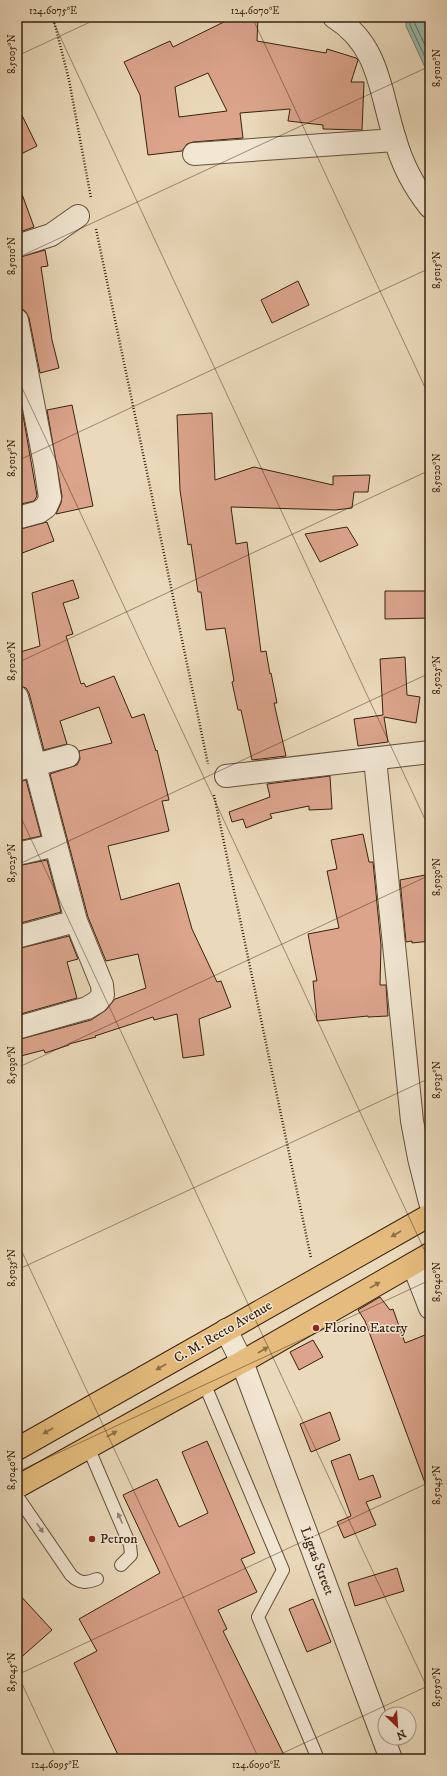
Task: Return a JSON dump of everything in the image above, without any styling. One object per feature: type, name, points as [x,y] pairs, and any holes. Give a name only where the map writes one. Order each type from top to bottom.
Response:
[{"type":"highway","name":"C. M. Recto Avenue","points":[[17,1449],[430,1215]]},
{"type":"highway","points":[[17,1487],[242,1362],[421,1259]]},
{"type":"street","points":[[334,17],[342,22],[361,40],[371,56],[378,75],[395,140],[405,166],[418,192],[430,207]]},
{"type":"street","points":[[194,154],[395,140]]},
{"type":"street","points":[[17,246],[51,235],[88,214]]},
{"type":"street","points":[[17,320],[50,498],[46,507],[39,512],[17,518]]},
{"type":"street","points":[[17,697],[26,767],[56,845],[76,921],[102,985],[103,994],[97,1002],[87,1008],[17,1028]]},
{"type":"street","points":[[217,780],[430,752]]},
{"type":"street","points":[[26,767],[68,756]]},
{"type":"street","points":[[375,759],[412,1121],[430,1202]]},
{"type":"street","points":[[17,854],[56,845]]},
{"type":"street","points":[[17,938],[76,921]]},
{"type":"street","points":[[421,1259],[430,1308]]},
{"type":"street","name":"Ligtas Street","points":[[226,1330],[242,1362],[391,1759]]},
{"type":"lane","points":[[204,1383],[283,1570],[258,1617],[318,1759]]},
{"type":"lane","points":[[88,1447],[130,1545],[131,1555],[121,1565]]},
{"type":"lane","points":[[17,1496],[71,1575],[86,1583],[97,1579]]},
{"type":"path","points":[[53,17],[69,80],[88,214],[217,780],[316,1280]]},
{"type":"water","points":[[406,17],[430,17],[430,78],[406,26]]},
{"type":"building","points":[[234,17],[258,17],[257,41],[326,53],[327,49],[356,58],[358,60],[351,82],[364,82],[362,130],[323,129],[323,125],[288,121],[290,109],[240,113],[243,138],[193,142],[187,144],[182,151],[148,155],[140,95],[124,62],[170,41],[173,47]],"holes":[[[208,73],[227,111],[179,117],[175,87]]]},
{"type":"building","points":[[17,105],[37,146],[17,156]]},
{"type":"building","points":[[19,186],[34,227],[17,233],[17,187]]},
{"type":"building","points":[[45,250],[48,266],[41,267],[52,340],[59,368],[40,373],[29,318],[26,312],[21,308],[17,281],[17,258]]},
{"type":"building","points":[[298,281],[309,305],[272,323],[261,300]]},
{"type":"building","points":[[72,405],[93,506],[56,514],[61,503],[62,496],[47,410]]},
{"type":"building","points":[[212,413],[215,480],[254,467],[333,485],[333,476],[370,475],[368,492],[354,492],[352,508],[335,510],[231,507],[236,544],[247,542],[261,652],[266,651],[277,703],[274,703],[286,756],[252,760],[241,710],[238,710],[232,682],[234,681],[225,628],[206,630],[201,592],[198,592],[191,544],[188,545],[180,490],[177,415]]},
{"type":"building","points":[[23,415],[37,496],[34,501],[17,505],[17,417]]},
{"type":"building","points":[[47,522],[54,541],[17,555],[17,530]]},
{"type":"building","points":[[347,527],[358,545],[320,562],[305,534]]},
{"type":"building","points":[[73,580],[79,598],[63,603],[73,634],[66,636],[81,684],[84,683],[86,687],[114,676],[132,718],[144,714],[156,751],[157,750],[169,800],[162,801],[169,831],[108,846],[121,900],[179,883],[192,929],[217,982],[221,981],[231,1007],[199,1019],[204,1055],[183,1058],[177,1014],[154,1020],[153,1017],[45,1053],[44,1050],[17,1057],[17,1040],[91,1020],[106,1010],[115,999],[146,988],[138,954],[106,961],[88,917],[50,774],[77,765],[80,759],[79,751],[112,743],[99,707],[60,721],[67,744],[44,750],[29,693],[26,688],[17,685],[17,653],[40,646],[32,593]]},
{"type":"building","points":[[385,591],[430,591],[430,618],[385,619]]},
{"type":"building","points":[[405,657],[407,695],[420,697],[416,723],[384,717],[388,742],[358,746],[354,719],[383,715],[380,659]]},
{"type":"building","points":[[330,776],[332,809],[309,810],[309,806],[270,814],[272,818],[246,828],[243,819],[232,822],[229,812],[270,797],[267,784]]},
{"type":"building","points":[[26,780],[41,836],[18,841],[17,782]]},
{"type":"building","points":[[363,834],[369,862],[373,862],[381,945],[380,985],[386,985],[388,1016],[368,1016],[317,1021],[313,981],[317,981],[308,934],[339,928],[327,871],[337,869],[331,840]]},
{"type":"building","points":[[47,860],[61,912],[17,924],[17,866]]},
{"type":"building","points":[[430,874],[430,941],[412,943],[412,941],[406,942],[400,880]]},
{"type":"building","points":[[69,936],[78,959],[67,962],[77,998],[17,1015],[17,949]]},
{"type":"building","points":[[380,1297],[390,1310],[393,1309],[405,1343],[430,1333],[430,1491],[428,1491],[365,1321],[358,1310]]},
{"type":"building","points":[[313,1340],[323,1357],[299,1370],[290,1352]]},
{"type":"building","points":[[330,1412],[340,1440],[311,1452],[300,1424]]},
{"type":"building","points":[[207,1441],[255,1553],[241,1559],[257,1592],[218,1610],[227,1629],[223,1631],[286,1759],[120,1759],[74,1663],[97,1651],[79,1619],[160,1573],[123,1495],[157,1479],[179,1527],[208,1513],[182,1452]]},
{"type":"building","points":[[350,1454],[359,1480],[373,1475],[381,1497],[366,1502],[376,1525],[344,1538],[337,1522],[351,1516],[331,1461]]},
{"type":"building","points":[[397,1568],[404,1591],[355,1606],[348,1583]]},
{"type":"building","points":[[17,1592],[52,1630],[17,1661]]},
{"type":"building","points":[[313,1599],[331,1642],[307,1652],[289,1609]]},
{"type":"place","name":"Florino Eatery","points":[[316,1328]]},
{"type":"place","name":"Petron","points":[[92,1539]]}]
